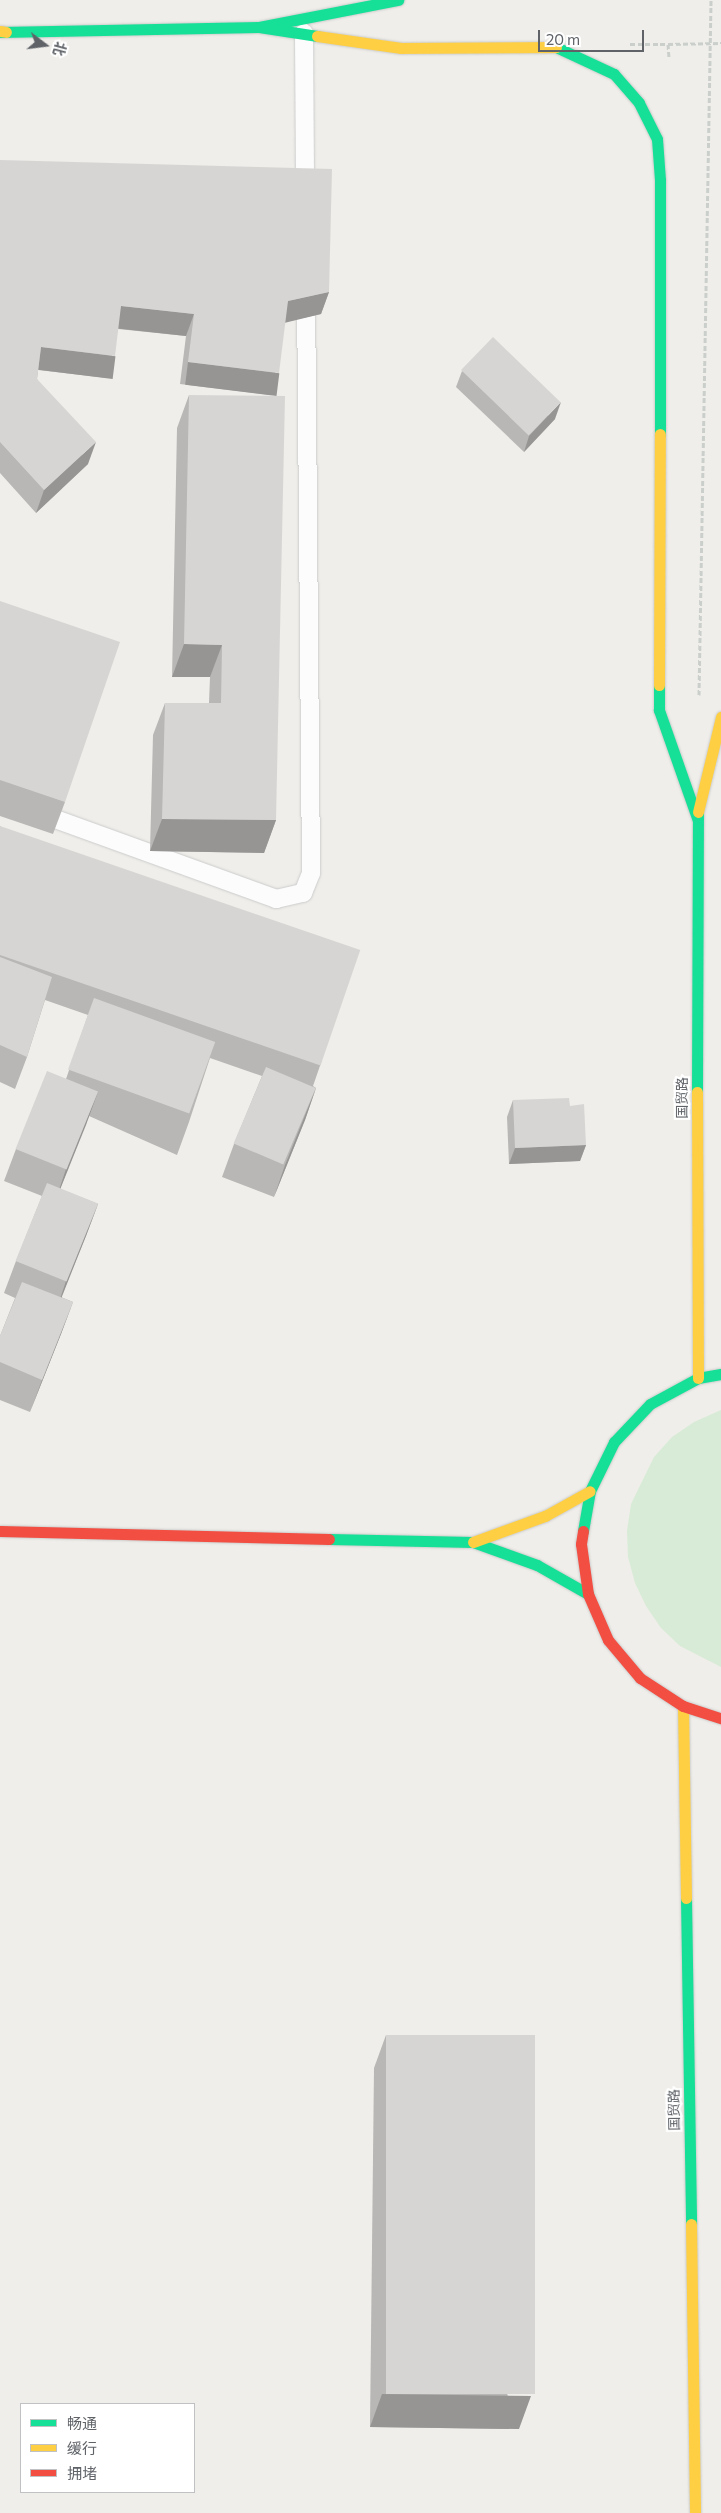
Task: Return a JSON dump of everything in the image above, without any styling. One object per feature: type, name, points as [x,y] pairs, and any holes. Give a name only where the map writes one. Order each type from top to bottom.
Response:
[{"type":"main road","points":[[2,32],[259,27],[398,0]]},
{"type":"main road","points":[[259,27],[401,48],[552,45],[614,74],[639,102],[657,139],[660,180],[659,710],[696,818]]},
{"type":"main road","points":[[696,818],[721,717]]},
{"type":"main road","name":"国贸路","points":[[696,818],[698,1378]]},
{"type":"main road","points":[[721,1374],[698,1378],[650,1404],[614,1442],[590,1491],[581,1544],[588,1594],[608,1640],[640,1678],[683,1706],[721,1718]]},
{"type":"main road","points":[[473,1542],[545,1516],[590,1491]]},
{"type":"main road","points":[[0,1531],[473,1542],[537,1565],[588,1594]]},
{"type":"main road","name":"国贸路","points":[[683,1706],[695,2513]]},
{"type":"lane","points":[[304,34],[306,214]]},
{"type":"lane","points":[[0,799],[276,899],[303,893],[311,873],[306,274]]},
{"type":"path","points":[[700,623],[711,0]]},
{"type":"path","points":[[669,57],[668,44],[721,43]]},
{"type":"green space","points":[[721,1410],[721,1667],[680,1646],[661,1628],[646,1606],[635,1583],[628,1557],[627,1531],[631,1504],[654,1457],[672,1437],[694,1422]]},
{"type":"building","points":[[0,160],[332,169],[329,292],[288,301],[279,373],[188,362],[194,314],[121,306],[115,356],[41,347],[37,379],[96,442],[44,490],[0,442]]},
{"type":"building","points":[[493,337],[561,402],[529,435],[461,370]]},
{"type":"building","points":[[189,395],[285,396],[276,820],[162,819],[165,703],[221,703],[222,645],[184,644]]},
{"type":"building","points":[[0,601],[120,642],[65,802],[0,780]]},
{"type":"building","points":[[0,826],[360,950],[321,1065],[0,955]]},
{"type":"building","points":[[0,957],[52,977],[27,1057],[0,1045]]},
{"type":"building","points":[[94,998],[215,1042],[189,1114],[68,1069]]},
{"type":"building","points":[[266,1067],[316,1088],[283,1165],[234,1143]]},
{"type":"building","points":[[47,1071],[98,1092],[67,1169],[16,1149]]},
{"type":"building","points":[[569,1098],[570,1106],[584,1104],[586,1145],[515,1148],[513,1100]]},
{"type":"building","points":[[47,1183],[98,1204],[67,1281],[16,1261]]},
{"type":"building","points":[[22,1282],[73,1302],[42,1380],[0,1362],[0,1336]]},
{"type":"building","points":[[386,2035],[535,2035],[535,2394],[386,2394]]},
{"type":"traffic: fast","points":[[259,27],[398,0]]},
{"type":"traffic: fast","points":[[0,32],[259,27],[317,36]]},
{"type":"traffic: fast","points":[[556,47],[614,74],[639,103],[657,139],[660,180],[660,434]]},
{"type":"traffic: fast","points":[[659,685],[659,710],[697,818]]},
{"type":"traffic: fast","points":[[697,1092],[698,812]]},
{"type":"traffic: fast","points":[[583,1531],[590,1491],[614,1442],[650,1404],[698,1378],[721,1374]]},
{"type":"traffic: fast","points":[[329,1539],[473,1542],[537,1565],[588,1594]]},
{"type":"traffic: fast","points":[[686,1898],[691,2224]]},
{"type":"traffic: slow","points":[[0,31],[6,32]]},
{"type":"traffic: slow","points":[[317,36],[401,48],[556,47]]},
{"type":"traffic: slow","points":[[659,685],[660,434]]},
{"type":"traffic: slow","points":[[698,812],[721,717]]},
{"type":"traffic: slow","points":[[697,1092],[698,1378]]},
{"type":"traffic: slow","points":[[473,1542],[545,1516],[590,1491]]},
{"type":"traffic: slow","points":[[683,1706],[686,1898]]},
{"type":"traffic: slow","points":[[691,2224],[695,2513]]},
{"type":"traffic: jam","points":[[0,1531],[329,1539]]},
{"type":"traffic: jam","points":[[583,1531],[581,1544],[588,1594],[608,1640],[640,1678],[683,1706],[721,1718]]}]
